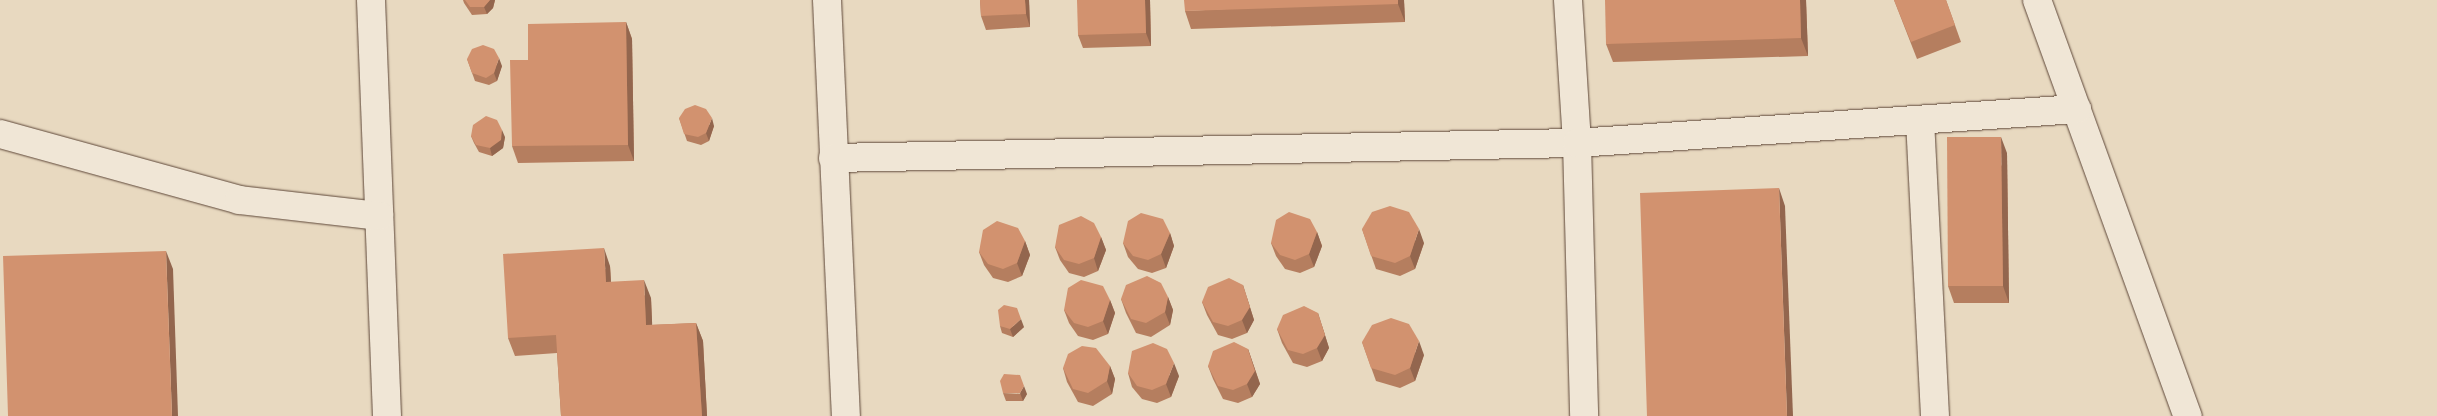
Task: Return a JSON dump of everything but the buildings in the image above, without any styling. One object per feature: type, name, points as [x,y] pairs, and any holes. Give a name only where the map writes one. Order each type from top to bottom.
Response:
[{"type":"street","points":[[372,0],[387,416]]},
{"type":"street","points":[[827,0],[846,416]]},
{"type":"street","points":[[1568,0],[1577,143],[1584,416]]},
{"type":"street","points":[[2037,0],[2188,416]]},
{"type":"street","points":[[833,158],[1577,143],[2077,109]]},
{"type":"street","points":[[1920,120],[1935,416]]},
{"type":"street","points":[[0,134],[239,200],[379,216]]}]
